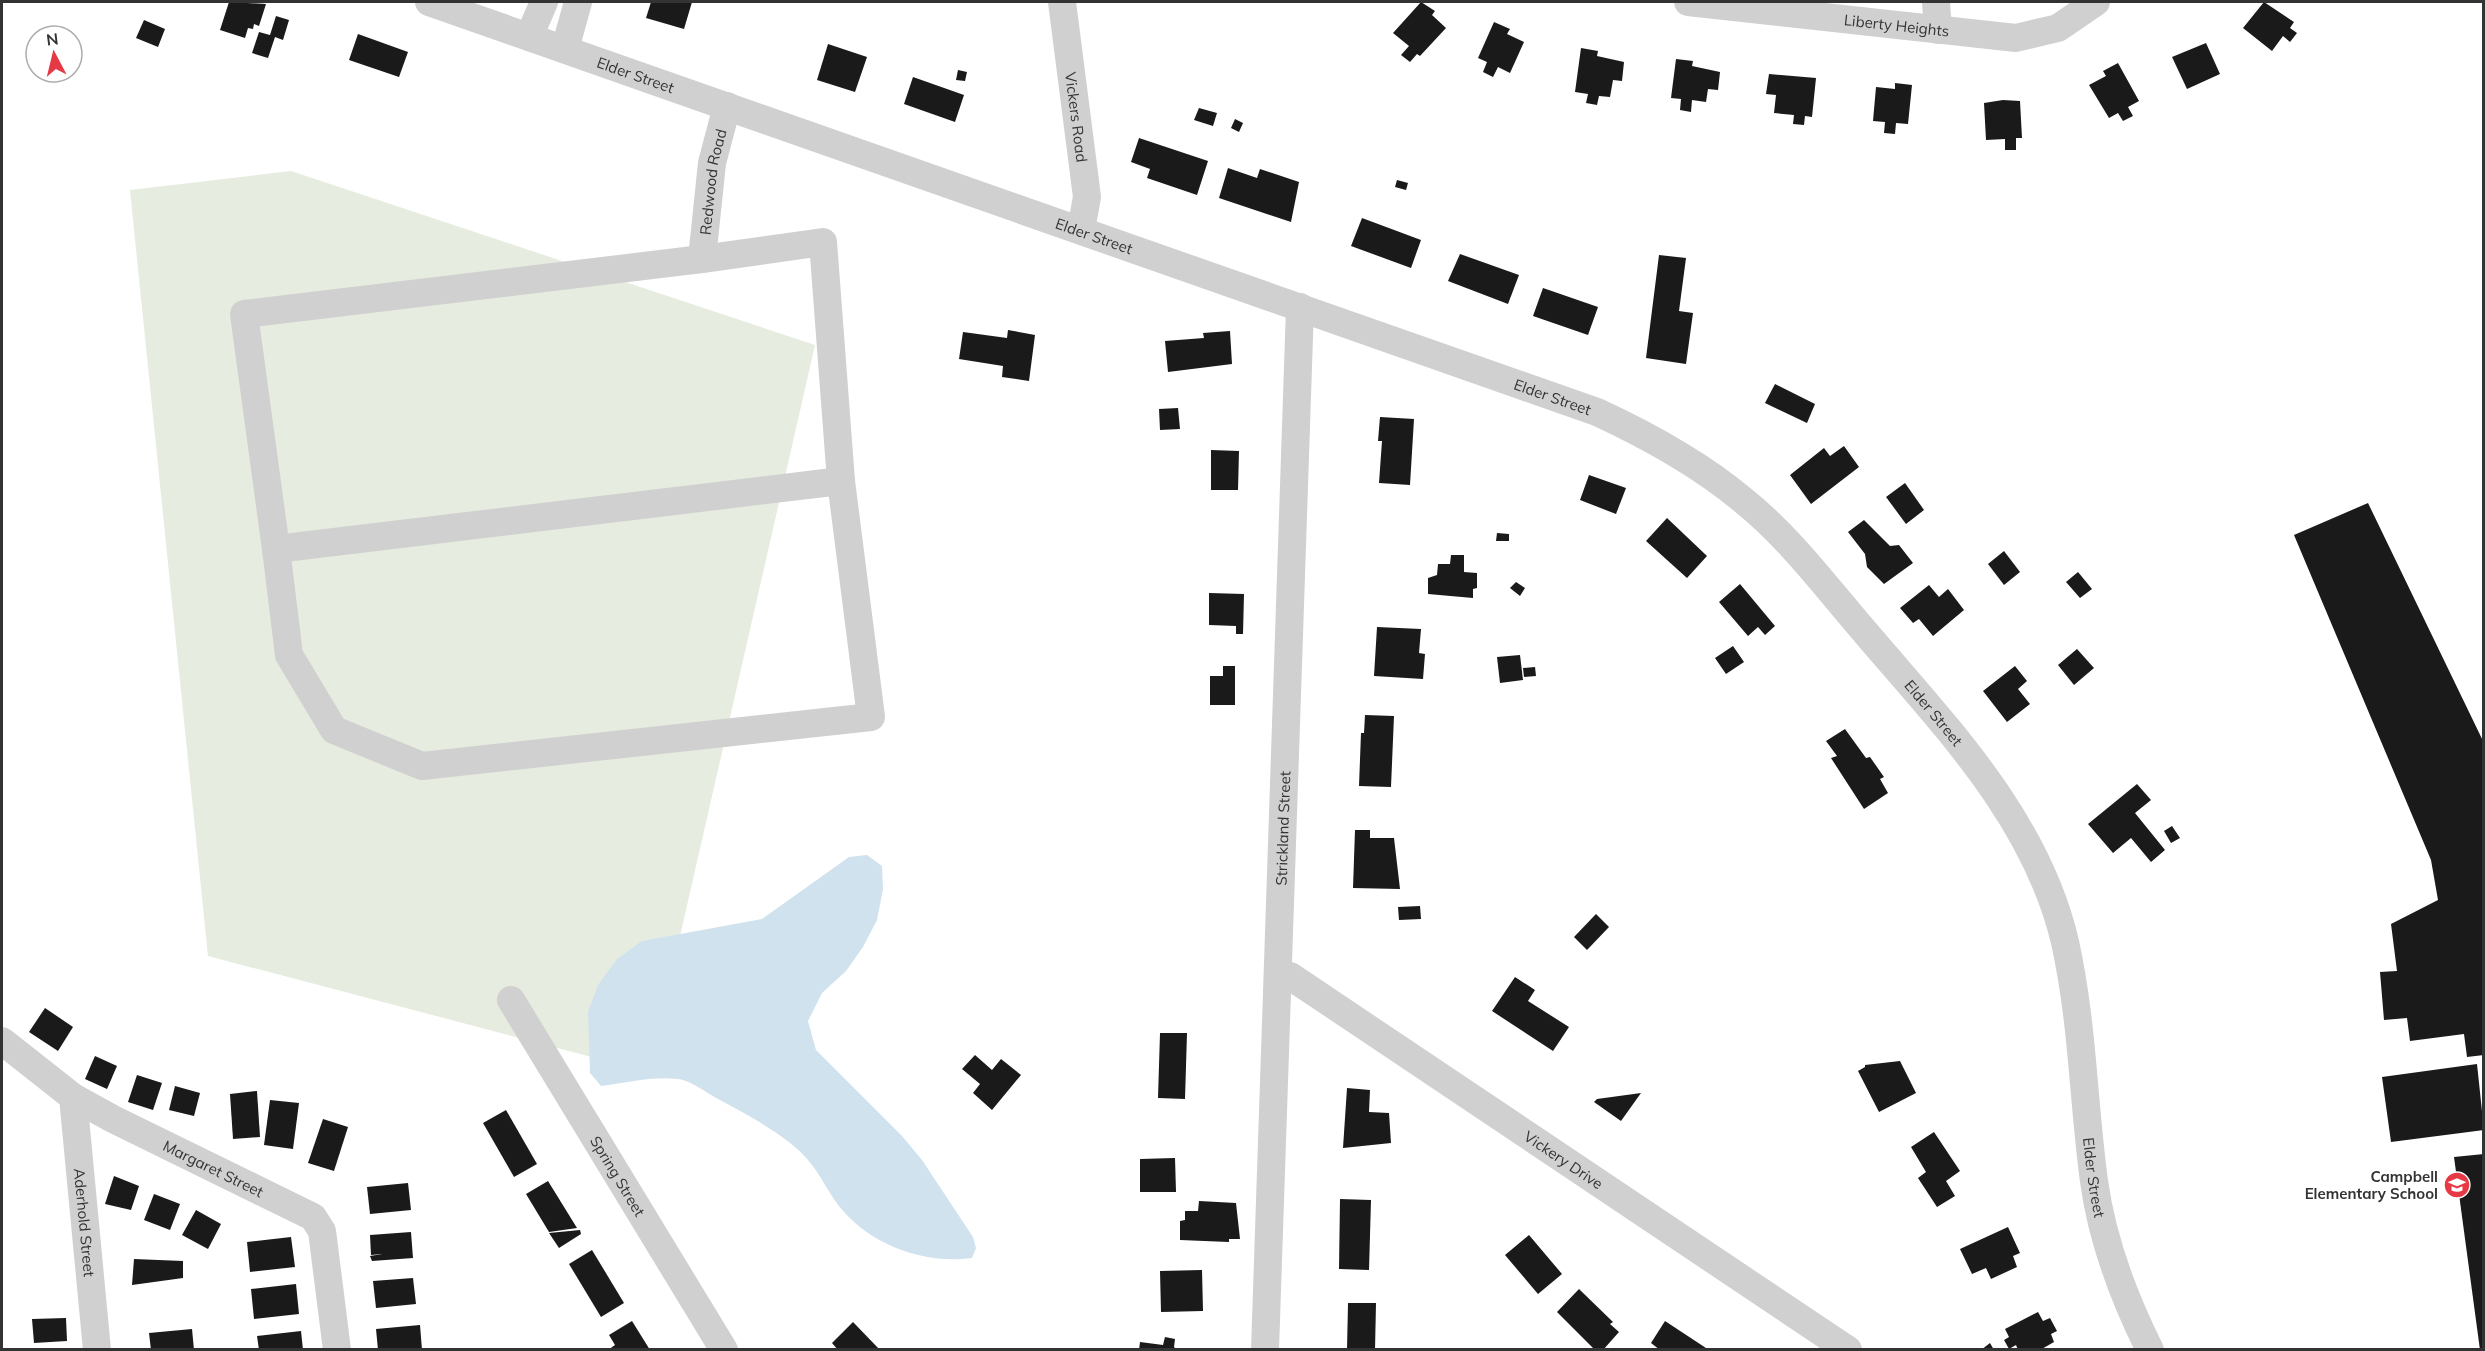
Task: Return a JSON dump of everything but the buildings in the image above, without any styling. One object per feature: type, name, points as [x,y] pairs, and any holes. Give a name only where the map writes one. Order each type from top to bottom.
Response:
[{"type":"street","name":"Elder Street","points":[[429,2],[1597,412],[1649,436],[1744,501],[1790,544],[1975,761],[2006,806],[2028,846],[2050,896],[2064,939],[2080,1019],[2096,1193],[2105,1235],[2120,1282],[2150,1350]]},
{"type":"street","points":[[529,36],[544,2]]},
{"type":"street","points":[[565,49],[578,2]]},
{"type":"street","name":"Vickers Road","points":[[1062,2],[1087,197],[1081,230]]},
{"type":"street","name":"Liberty Heights","points":[[1688,2],[2016,38],[2058,28],[2096,2]]},
{"type":"street","points":[[1936,2],[1938,30]]},
{"type":"street","name":"Redwood Road","points":[[702,260],[712,163],[727,106]]},
{"type":"street","points":[[823,242],[841,481],[871,717],[422,766],[334,730],[289,655],[244,314],[702,260],[823,242]]},
{"type":"street","name":"Strickland Street","points":[[1265,1350],[1300,307]]},
{"type":"street","points":[[276,549],[841,481]]},
{"type":"street","name":"Vickery Drive","points":[[1278,973],[1290,976],[1848,1350]]},
{"type":"street","name":"Spring Street","points":[[511,1000],[724,1350]]},
{"type":"street","name":"Margaret Street","points":[[2,1041],[73,1097],[313,1217],[322,1231],[336,1350]]},
{"type":"street","name":"Aderhold Street","points":[[73,1097],[97,1350]]},
{"type":"shaded area","points":[[291,171],[815,345],[649,1072],[208,956],[130,190]]},
{"type":"water","points":[[867,855],[882,866],[883,889],[877,920],[863,947],[846,971],[822,993],[808,1021],[816,1050],[902,1136],[922,1160],[973,1237],[976,1248],[972,1258],[954,1259],[919,1255],[886,1244],[871,1235],[844,1212],[813,1166],[790,1143],[753,1118],[693,1084],[678,1079],[659,1078],[601,1086],[590,1073],[588,1012],[598,985],[617,959],[642,941],[762,919],[849,857]]},
{"type":"place","name":"Campbell Elementary School","points":[[2457,1185]]}]
